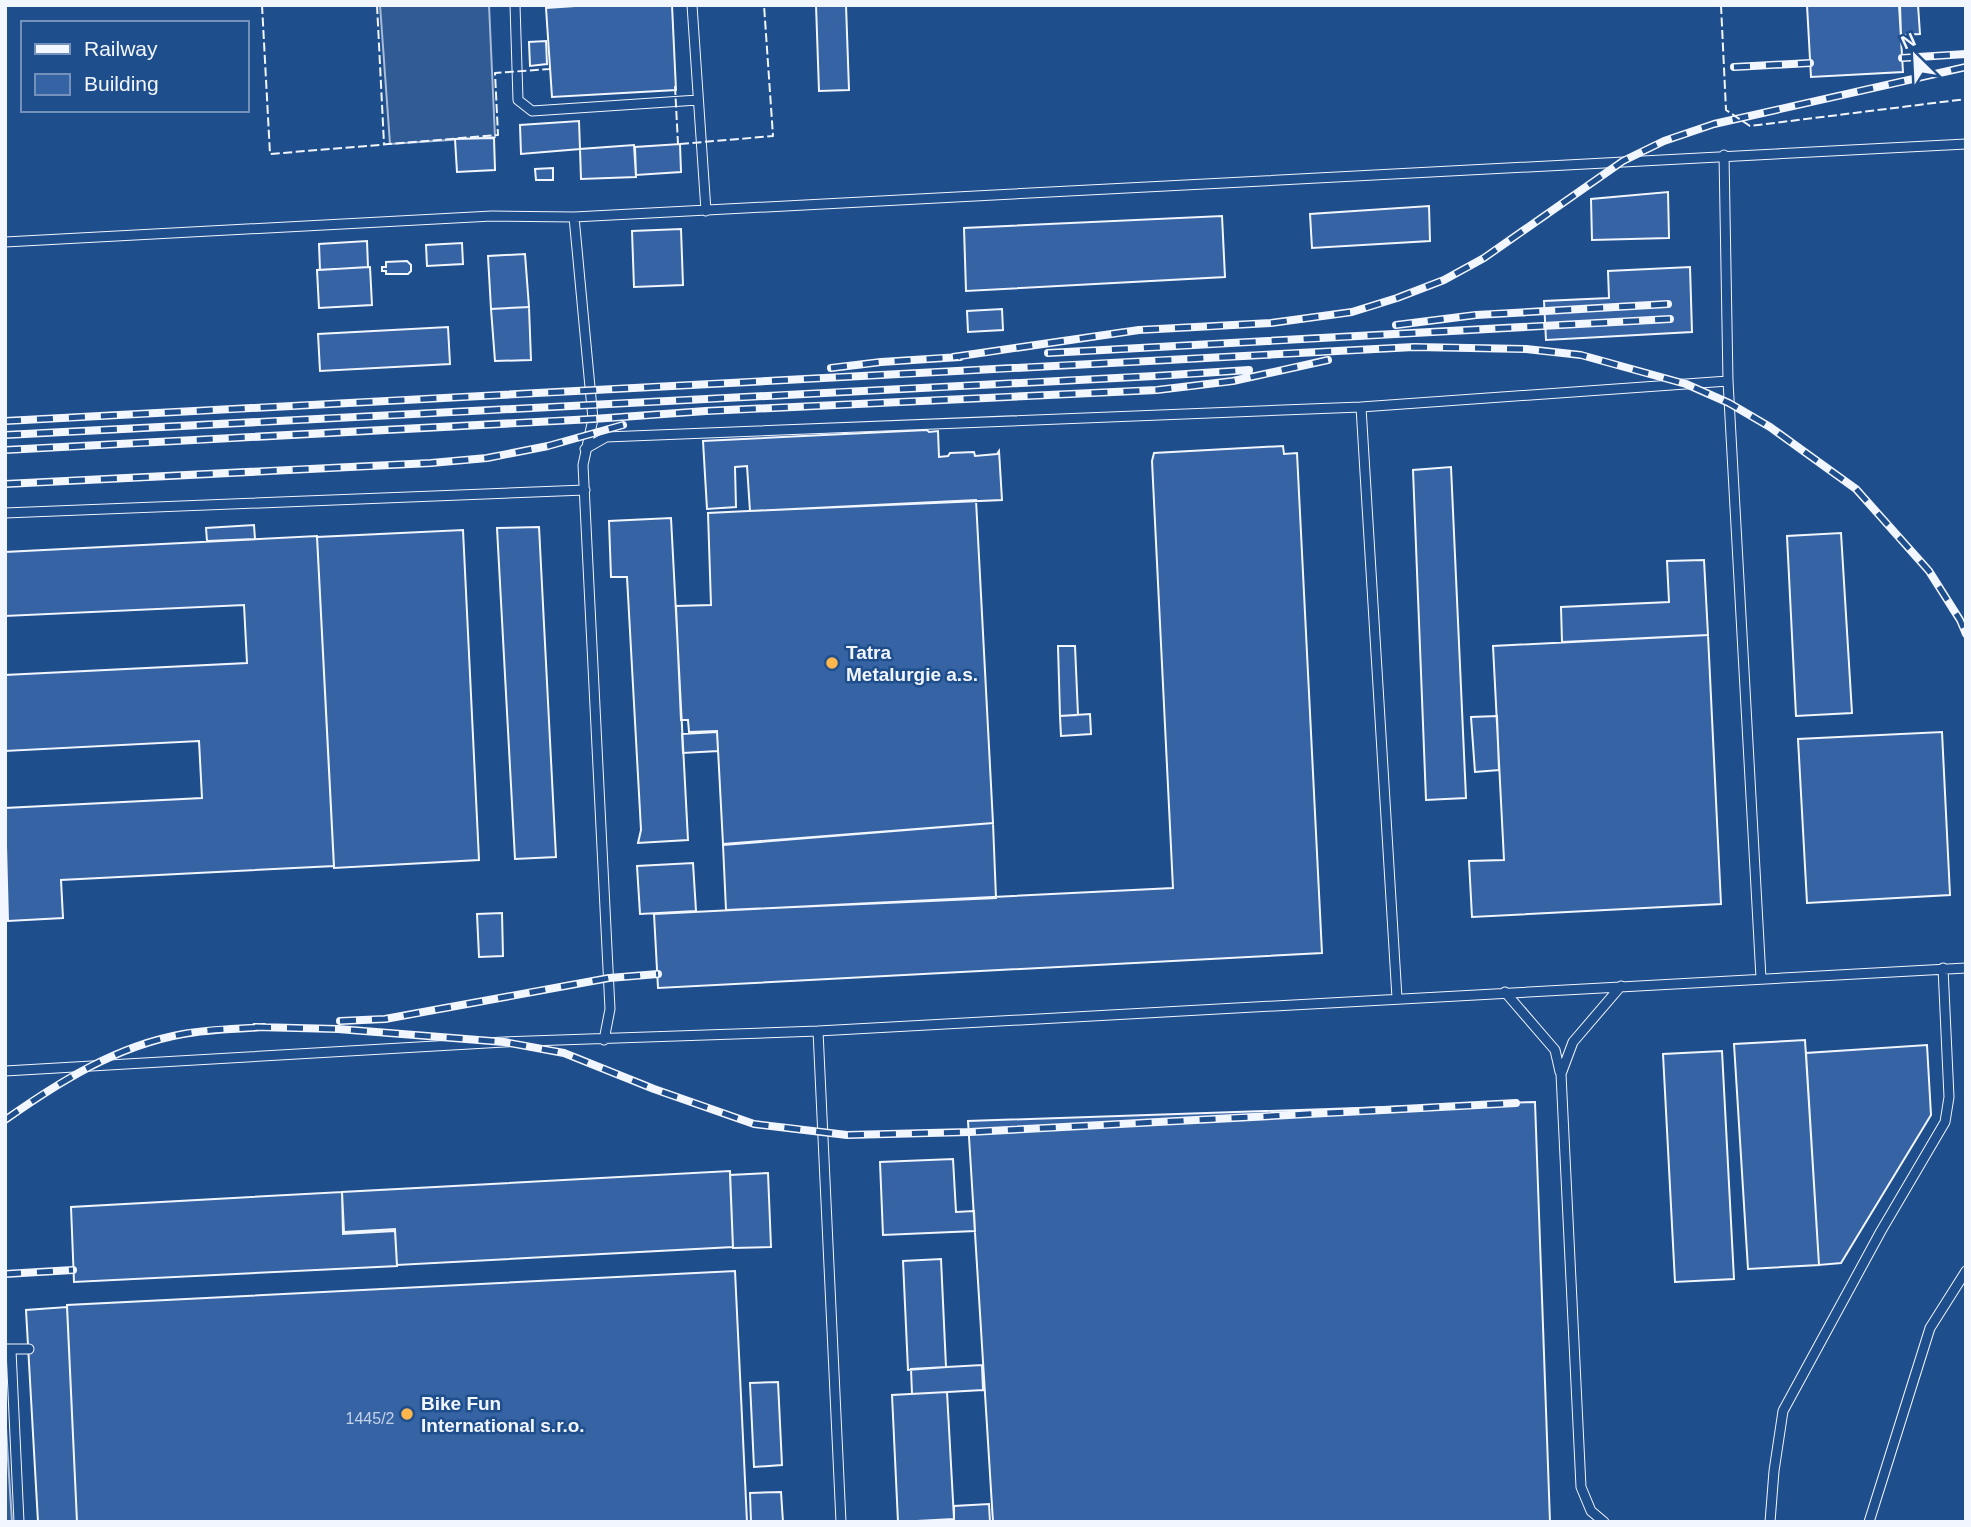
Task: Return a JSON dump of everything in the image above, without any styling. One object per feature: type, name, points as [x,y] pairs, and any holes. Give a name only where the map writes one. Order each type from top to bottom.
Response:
[{"type":"lane","points":[[515,5],[519,100],[531,111],[698,100]]},
{"type":"lane","points":[[692,5],[706,211]]},
{"type":"lane","points":[[5,242],[492,216],[574,217],[706,211],[1966,144]]},
{"type":"lane","points":[[1724,155],[1728,381],[1761,978]]},
{"type":"lane","points":[[574,217],[593,419],[583,465],[610,1009],[604,1040]]},
{"type":"lane","points":[[585,449],[606,437],[1361,407],[1728,381]]},
{"type":"lane","points":[[1361,407],[1397,998]]},
{"type":"lane","points":[[5,513],[585,489]]},
{"type":"lane","points":[[1770,1522],[1783,1411],[1881,1231],[1945,1122],[1949,1097],[1943,968]]},
{"type":"lane","points":[[5,1071],[490,1043],[818,1031],[1966,968]]},
{"type":"lane","points":[[1561,1074],[1573,1042],[1621,986]]},
{"type":"lane","points":[[1505,992],[1555,1050],[1561,1074],[1581,1487],[1591,1511],[1604,1522]]},
{"type":"lane","points":[[818,1031],[841,1522]]},
{"type":"lane","points":[[1869,1522],[1930,1328],[1966,1272]]},
{"type":"lane","points":[[19,1522],[8,1349],[29,1349]]},
{"type":"shaded area","points":[[380,5],[489,5],[495,137],[390,144]]},
{"type":"shaded area","points":[[5,1412],[12,1522],[5,1522]]},
{"type":"building","points":[[672,5],[676,90],[552,97],[546,8]]},
{"type":"building","points":[[816,5],[846,5],[849,90],[819,91]]},
{"type":"building","points":[[1807,5],[1899,5],[1903,72],[1811,77]]},
{"type":"building","points":[[1900,5],[1918,5],[1920,34],[1901,35]]},
{"type":"building","points":[[546,41],[547,64],[530,66],[529,42]]},
{"type":"building","points":[[579,121],[580,149],[521,154],[520,125]]},
{"type":"building","points":[[494,138],[495,170],[457,172],[455,139]]},
{"type":"building","points":[[680,144],[681,172],[636,175],[635,147]]},
{"type":"building","points":[[634,145],[636,177],[581,179],[580,149]]},
{"type":"building","points":[[553,168],[553,180],[536,180],[535,169]]},
{"type":"building","points":[[1668,192],[1669,238],[1592,240],[1591,199]]},
{"type":"building","points":[[1429,206],[1430,241],[1312,248],[1310,214]]},
{"type":"building","points":[[1222,216],[1225,277],[966,291],[964,228]]},
{"type":"building","points":[[681,229],[683,285],[634,287],[632,231]]},
{"type":"building","points":[[367,241],[368,267],[320,270],[319,244]]},
{"type":"building","points":[[462,243],[463,264],[427,266],[426,245]]},
{"type":"building","points":[[525,254],[529,307],[491,309],[488,256]]},
{"type":"building","points":[[407,261],[411,265],[408,274],[386,274],[386,271],[382,271],[386,262]]},
{"type":"building","points":[[370,267],[372,305],[319,308],[317,270]]},
{"type":"building","points":[[1690,267],[1692,332],[1546,340],[1544,301],[1609,298],[1608,271]]},
{"type":"building","points":[[529,307],[531,360],[495,361],[491,309]]},
{"type":"building","points":[[1002,309],[1003,330],[968,332],[967,311]]},
{"type":"building","points":[[448,327],[450,364],[320,371],[318,334]]},
{"type":"building","points":[[938,431],[939,457],[948,456],[950,453],[974,452],[975,456],[997,454],[999,451],[1002,500],[750,511],[747,466],[735,467],[736,507],[707,509],[703,441]]},
{"type":"building","points":[[1283,446],[1284,454],[1297,453],[1322,953],[658,988],[654,914],[1173,888],[1152,461],[1154,453]]},
{"type":"building","points":[[1451,467],[1466,798],[1426,800],[1413,470]]},
{"type":"building","name":"Tatra Metalurgie a.s.","points":[[976,500],[993,823],[723,844],[717,731],[689,732],[688,720],[681,720],[676,606],[711,605],[708,513]]},
{"type":"building","points":[[671,518],[688,840],[638,843],[641,830],[627,577],[611,577],[609,521]]},
{"type":"building","points":[[254,525],[255,539],[207,541],[206,528]]},
{"type":"building","points":[[539,527],[556,857],[515,859],[497,528]]},
{"type":"building","points":[[463,530],[479,860],[334,868],[317,537]]},
{"type":"building","points":[[1841,533],[1852,713],[1796,716],[1787,536]]},
{"type":"building","points":[[317,536],[334,866],[61,880],[63,918],[8,921],[5,808],[202,798],[199,741],[5,751],[5,675],[247,663],[244,605],[5,616],[5,552]]},
{"type":"building","points":[[1704,560],[1708,635],[1562,642],[1561,607],[1669,602],[1667,561]]},
{"type":"building","points":[[1708,635],[1721,904],[1472,917],[1469,861],[1504,860],[1493,646]]},
{"type":"building","points":[[1058,646],[1075,646],[1078,715],[1060,716]]},
{"type":"building","points":[[1090,714],[1091,734],[1061,736],[1060,716]]},
{"type":"building","points":[[1497,716],[1499,770],[1475,772],[1471,717]]},
{"type":"building","points":[[717,732],[718,751],[683,753],[682,734]]},
{"type":"building","points":[[1942,732],[1950,895],[1807,903],[1798,739]]},
{"type":"building","points":[[993,823],[996,898],[726,910],[723,845]]},
{"type":"building","points":[[693,863],[696,911],[640,914],[637,866]]},
{"type":"building","points":[[502,913],[503,956],[479,957],[477,914]]},
{"type":"building","points":[[1805,1040],[1819,1265],[1748,1269],[1734,1044]]},
{"type":"building","points":[[1927,1045],[1931,1115],[1841,1263],[1819,1265],[1806,1053]]},
{"type":"building","points":[[1722,1051],[1734,1279],[1675,1282],[1663,1054]]},
{"type":"building","points":[[1535,1102],[1550,1522],[993,1522],[968,1121]]},
{"type":"building","points":[[953,1159],[956,1212],[974,1211],[975,1231],[883,1235],[880,1162]]},
{"type":"building","points":[[730,1171],[733,1247],[397,1265],[395,1229],[344,1232],[342,1192]]},
{"type":"building","points":[[768,1173],[771,1247],[733,1248],[730,1175]]},
{"type":"building","points":[[342,1192],[343,1234],[395,1231],[397,1266],[74,1282],[71,1207]]},
{"type":"building","points":[[941,1259],[946,1367],[908,1370],[903,1261]]},
{"type":"building","name":"Bike Fun International s.r.o.","points":[[735,1271],[747,1522],[77,1522],[67,1305]]},
{"type":"building","points":[[67,1307],[77,1522],[38,1522],[26,1310]]},
{"type":"building","points":[[982,1365],[983,1390],[912,1394],[911,1369]]},
{"type":"building","points":[[778,1382],[782,1465],[754,1467],[750,1383]]},
{"type":"building","points":[[947,1392],[954,1519],[898,1522],[892,1395]]},
{"type":"building","points":[[781,1492],[783,1522],[751,1522],[750,1493]]},
{"type":"building","points":[[989,1504],[990,1522],[910,1522],[954,1520],[954,1506]]},
{"type":"railway","points":[[1902,58],[1966,54]]},
{"type":"railway","points":[[1734,67],[1810,63]]},
{"type":"railway","points":[[953,357],[1139,330],[1271,323],[1352,312],[1444,280],[1484,258],[1623,161],[1664,141],[1714,124],[1966,67]]},
{"type":"railway","points":[[1396,325],[1476,315],[1668,304]]},
{"type":"railway","points":[[1048,353],[1670,319]]},
{"type":"railway","points":[[5,421],[1414,347],[1526,349],[1581,355],[1686,384],[1729,403],[1770,427],[1856,489],[1929,571],[1966,634]]},
{"type":"railway","points":[[831,368],[960,357]]},
{"type":"railway","points":[[5,450],[706,411],[1157,390],[1233,381],[1328,360]]},
{"type":"railway","points":[[5,435],[1249,370]]},
{"type":"railway","points":[[5,484],[487,458],[548,446],[623,425]]},
{"type":"railway","points":[[340,1021],[385,1019],[609,978],[658,974]]},
{"type":"railway","points":[[255,1027],[338,1029],[504,1042],[564,1053],[654,1089],[754,1124],[847,1135],[970,1132],[1516,1103]]},
{"type":"railway","points":[[5,1120],[67,1079],[135,1047],[193,1032],[264,1027]]},
{"type":"railway","points":[[5,1274],[73,1270]]},
{"type":"fence","points":[[262,5],[270,154],[498,135],[495,73],[550,67]]},
{"type":"fence","points":[[377,5],[384,144]]},
{"type":"fence","points":[[680,144],[773,136],[764,5]]},
{"type":"fence","points":[[1721,5],[1726,110],[1750,126],[1966,99]]},
{"type":"fence","points":[[675,86],[678,144]]},
{"type":"place","name":"Tatra Metalurgie a.s.","points":[[832,663]]},
{"type":"place","name":"Bike Fun International s.r.o.","points":[[407,1414]]}]
